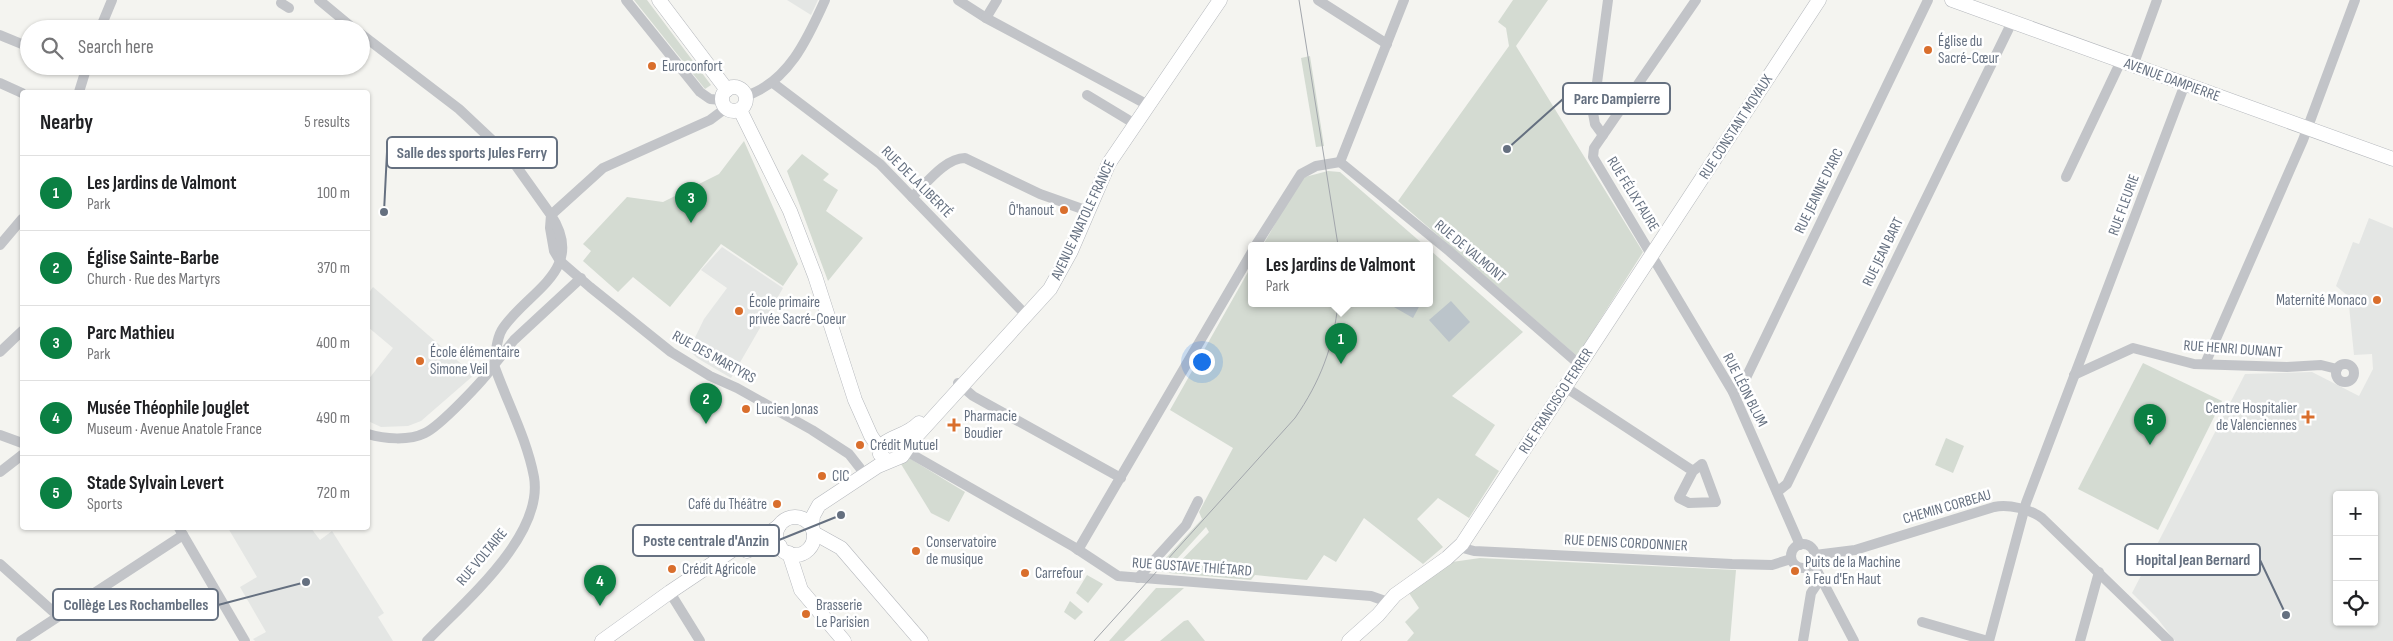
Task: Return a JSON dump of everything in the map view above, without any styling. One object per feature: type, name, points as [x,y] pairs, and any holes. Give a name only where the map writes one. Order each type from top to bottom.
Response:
[{"type":"main road","points":[[659,0],[729,102],[775,177],[797,228],[850,385],[864,420],[882,454]]},
{"type":"main road","name":"AVENUE ANATOLE FRANCE","points":[[1145,103],[1211,0]]},
{"type":"main road","name":"AVENUE ANATOLE FRANCE","points":[[882,454],[895,460],[900,443],[959,385],[1024,314],[1052,271],[1084,210],[1098,168],[1220,0]]},
{"type":"main road","name":"RUE CONSTANT MOYAUX","points":[[1652,254],[1819,0]]},
{"type":"main road","name":"AVENUE DAMPIERRE","points":[[1952,0],[2393,159]]},
{"type":"main road","points":[[736,88],[745,96],[745,104],[729,102],[736,88]]},
{"type":"main road","name":"RUE FRANCISCO FERRER","points":[[1459,547],[1652,254]]},
{"type":"main road","points":[[864,420],[876,432],[900,443]]},
{"type":"main road","name":"AVENUE ANATOLE FRANCE","points":[[882,454],[882,444],[900,443]]},
{"type":"main road","name":"AVENUE ANATOLE FRANCE","points":[[795,517],[802,513],[816,497],[882,454]]},
{"type":"main road","name":"AVENUE ANATOLE FRANCE","points":[[813,530],[813,516],[819,506],[882,454]]},
{"type":"main road","points":[[602,641],[746,541],[769,533],[780,526],[785,520],[795,517],[805,520],[813,530],[842,548],[921,641]]},
{"type":"main road","points":[[780,526],[777,536],[785,550],[801,590],[844,641]]},
{"type":"main road","points":[[631,622],[674,599],[752,548],[763,545],[799,554],[807,550],[813,543],[813,530]]},
{"type":"main road","points":[[1349,641],[1375,619],[1399,591],[1459,547]]},
{"type":"street","points":[[104,20],[112,0]]},
{"type":"street","points":[[319,0],[343,20]]},
{"type":"street","points":[[626,0],[700,92],[710,99],[729,102]]},
{"type":"street","points":[[745,96],[773,83],[806,41],[825,0]]},
{"type":"street","points":[[958,0],[986,18],[1145,103]]},
{"type":"street","points":[[986,18],[997,0]]},
{"type":"street","points":[[1318,0],[1387,44]]},
{"type":"street","points":[[1258,242],[1294,182],[1304,171],[1340,162],[1404,0]]},
{"type":"street","points":[[1603,135],[1595,124],[1593,113],[1608,0]]},
{"type":"street","name":"RUE FÉLIX FAURE","points":[[1652,254],[1594,161],[1593,151],[1696,0]]},
{"type":"street","name":"RUE JEANNE D'ARC","points":[[1733,392],[1743,384],[1928,0]]},
{"type":"street","points":[[2066,177],[2127,64],[2157,0]]},
{"type":"street","points":[[2205,364],[2307,129],[2355,0]]},
{"type":"street","name":"RUE JEAN BART","points":[[1777,492],[1787,484],[2012,22]]},
{"type":"street","points":[[0,35],[20,43]]},
{"type":"street","points":[[370,41],[485,131],[519,168],[551,215],[550,228],[554,251],[560,261],[549,280],[503,328],[494,365]]},
{"type":"street","points":[[79,90],[82,75]]},
{"type":"street","points":[[0,83],[20,92]]},
{"type":"street","name":"RUE DE LA LIBERTÉ","points":[[773,83],[876,160],[1024,314]]},
{"type":"street","name":"RUE FLEURIE","points":[[2074,375],[2185,84]]},
{"type":"street","points":[[1087,95],[1132,122]]},
{"type":"street","points":[[551,215],[603,168],[710,120],[729,102]]},
{"type":"street","points":[[912,197],[944,168],[962,158],[972,160],[1040,194],[1084,210]]},
{"type":"street","name":"RUE DE VALMONT","points":[[1340,162],[1479,277],[1580,365]]},
{"type":"street","points":[[1,242],[20,221]]},
{"type":"street","name":"RUE LÉON BLUM","points":[[1652,254],[1733,392],[1800,545]]},
{"type":"street","points":[[1078,550],[1248,259]]},
{"type":"street","name":"RUE DES MARTYRS","points":[[560,261],[671,352],[710,376],[737,388],[812,430],[849,454],[860,468]]},
{"type":"street","points":[[370,434],[402,438],[424,434],[458,404],[514,340],[581,278]]},
{"type":"street","points":[[0,352],[20,333]]},
{"type":"street","name":"RUE HENRI DUNANT","points":[[2074,375],[2134,348],[2184,363],[2287,367],[2321,365],[2337,369]]},
{"type":"street","name":"RUE VOLTAIRE","points":[[427,641],[509,553],[521,534],[532,508],[535,491],[532,471],[494,365]]},
{"type":"street","points":[[1922,622],[1988,641],[2023,510],[2074,375]]},
{"type":"street","points":[[959,385],[973,396],[1121,478]]},
{"type":"street","points":[[1565,387],[1692,470]]},
{"type":"street","points":[[0,435],[20,442]]},
{"type":"street","name":"RUE GUSTAVE THIÉTARD","points":[[900,443],[1118,576],[1371,596],[1388,602]]},
{"type":"street","points":[[0,472],[20,457]]},
{"type":"street","points":[[1138,578],[1186,525],[1198,501]]},
{"type":"street","name":"CHEMIN CORBEAU","points":[[1814,559],[1855,550],[1994,507],[2003,506],[2023,510],[2042,518],[2169,641]]},
{"type":"street","points":[[21,641],[181,531],[244,641]]},
{"type":"street","points":[[1814,559],[1806,568],[1800,568],[1791,559],[1792,551],[1800,545],[1810,546],[1821,578],[1854,641]]},
{"type":"street","name":"RUE DENIS CORDONNIER","points":[[1459,547],[1474,551],[1732,564],[1772,565],[1791,559]]},
{"type":"street","points":[[0,564],[58,616]]},
{"type":"street","points":[[2080,641],[2099,572]]},
{"type":"street","points":[[1803,641],[1811,593],[1821,578]]},
{"type":"street","points":[[674,599],[700,641]]},
{"type":"shaded area","points":[[634,0],[647,0],[711,85],[705,89]]},
{"type":"shaded area","points":[[787,0],[818,0],[811,15]]},
{"type":"shaded area","points":[[1513,0],[1548,0],[1516,46],[1643,252],[1577,356],[1398,201],[1509,46],[1506,28],[1498,22]]},
{"type":"shaded area","points":[[1310,56],[1324,146],[1316,147],[1301,58]]},
{"type":"shaded area","points":[[744,141],[798,264],[783,286],[721,244],[670,307],[633,277],[618,292],[583,261],[591,251],[583,244],[627,197],[663,202],[719,174]]},
{"type":"shaded area","points":[[802,154],[829,174],[823,180],[838,190],[826,211],[863,238],[828,281],[787,171]]},
{"type":"shaded area","points":[[1328,171],[1340,172],[1421,242],[1265,242],[1301,178]]},
{"type":"shaded area","name":"Centre Hospitalier de Valenciennes","points":[[2369,218],[2393,228],[2393,641],[2175,641],[2157,618],[2132,593],[2245,374],[2312,372],[2359,396],[2373,369],[2372,354],[2354,355],[2348,296],[2336,286],[2353,242],[2359,244]]},
{"type":"shaded area","name":"École primaire privée Sacré-Coeur","points":[[722,247],[783,288],[731,378],[697,358],[689,350],[704,319],[727,288],[701,270]]},
{"type":"shaded area","points":[[1433,253],[1523,332],[1452,396],[1495,425],[1475,455],[1499,471],[1469,518],[1438,498],[1417,519],[1443,547],[1423,564],[1364,518],[1336,562],[1324,555],[1307,580],[1255,575],[1251,580],[1169,573],[1209,532],[1206,527],[1165,572],[1154,571],[1202,519],[1199,512],[1233,448],[1170,410],[1248,272],[1248,307],[1433,307]]},
{"type":"shaded area","name":"École élémentaire Simone Veil","points":[[373,287],[474,375],[421,421],[408,426],[381,427],[370,422],[370,377],[393,348],[370,329],[370,291]]},
{"type":"shaded area","points":[[1451,301],[1470,322],[1449,342],[1429,320]]},
{"type":"shaded area","points":[[1394,307],[1419,307],[1413,318]]},
{"type":"shaded area","points":[[2143,363],[2222,401],[2158,530],[2078,489]]},
{"type":"shaded area","points":[[1946,438],[1964,446],[1953,473],[1935,465]]},
{"type":"shaded area","points":[[909,458],[965,492],[949,522],[931,513],[901,464]]},
{"type":"shaded area","points":[[229,530],[312,530],[320,540],[332,531],[384,613],[378,617],[393,641],[255,641],[253,639],[266,632],[240,587],[257,577]]},
{"type":"shaded area","points":[[1480,558],[1736,570],[1730,641],[1407,641],[1414,633],[1405,622],[1419,608],[1409,593],[1452,562]]},
{"type":"shaded area","points":[[1087,575],[1103,584],[1088,603],[1076,593]]},
{"type":"shaded area","points":[[1156,588],[1184,588],[1124,641],[1109,641]]},
{"type":"shaded area","points":[[1070,601],[1083,612],[1075,620],[1064,612]]},
{"type":"shaded area","points":[[1188,620],[1205,641],[1160,641],[1184,621]]},
{"type":"tram line","points":[[1299,0],[1338,242]]},
{"type":"tram line","points":[[1094,641],[1295,418],[1319,377],[1333,334],[1338,307]]},
{"type":"place","name":"Église du Sacré-Cœur","points":[[1928,50]]},
{"type":"place","name":"Euroconfort","points":[[652,66]]},
{"type":"place","name":"Parc Dampierre","points":[[1507,149]]},
{"type":"place","name":"Ô'hanout","points":[[1064,210]]},
{"type":"place","name":"Salle des sports Jules Ferry","points":[[384,212]]},
{"type":"place","name":"Parc Mathieu","points":[[691,223]]},
{"type":"place","name":"Maternité Monaco","points":[[2377,300]]},
{"type":"place","name":"École primaire privée Sacré-Coeur","points":[[739,311]]},
{"type":"place","name":"École élémentaire Simone Veil","points":[[420,361]]},
{"type":"place","name":"Les Jardins de Valmont","points":[[1341,364]]},
{"type":"place","name":"Lucien Jonas","points":[[746,409]]},
{"type":"place","name":"Centre Hospitalier de Valenciennes","points":[[2308,417]]},
{"type":"place","name":"Église Sainte-Barbe","points":[[706,424]]},
{"type":"place","name":"Pharmacie Boudier","points":[[954,425]]},
{"type":"place","name":"Crédit Mutuel","points":[[860,445]]},
{"type":"place","name":"Stade Sylvain Levert","points":[[2150,445]]},
{"type":"place","name":"CIC","points":[[822,476]]},
{"type":"place","name":"Café du Théâtre","points":[[777,504]]},
{"type":"place","name":"Poste centrale d'Anzin","points":[[841,515]]},
{"type":"place","name":"Conservatoire de musique","points":[[916,551]]},
{"type":"place","name":"Crédit Agricole","points":[[672,569]]},
{"type":"place","name":"Puits de la Machine à Feu d'En Haut","points":[[1795,571]]},
{"type":"place","name":"Carrefour","points":[[1025,573]]},
{"type":"place","name":"Collège Les Rochambelles","points":[[306,582]]},
{"type":"place","name":"Musée Théophile Jouglet","points":[[600,606]]},
{"type":"place","name":"Brasserie Le Parisien","points":[[806,614]]},
{"type":"place","name":"Hopital Jean Bernard","points":[[2286,615]]}]
